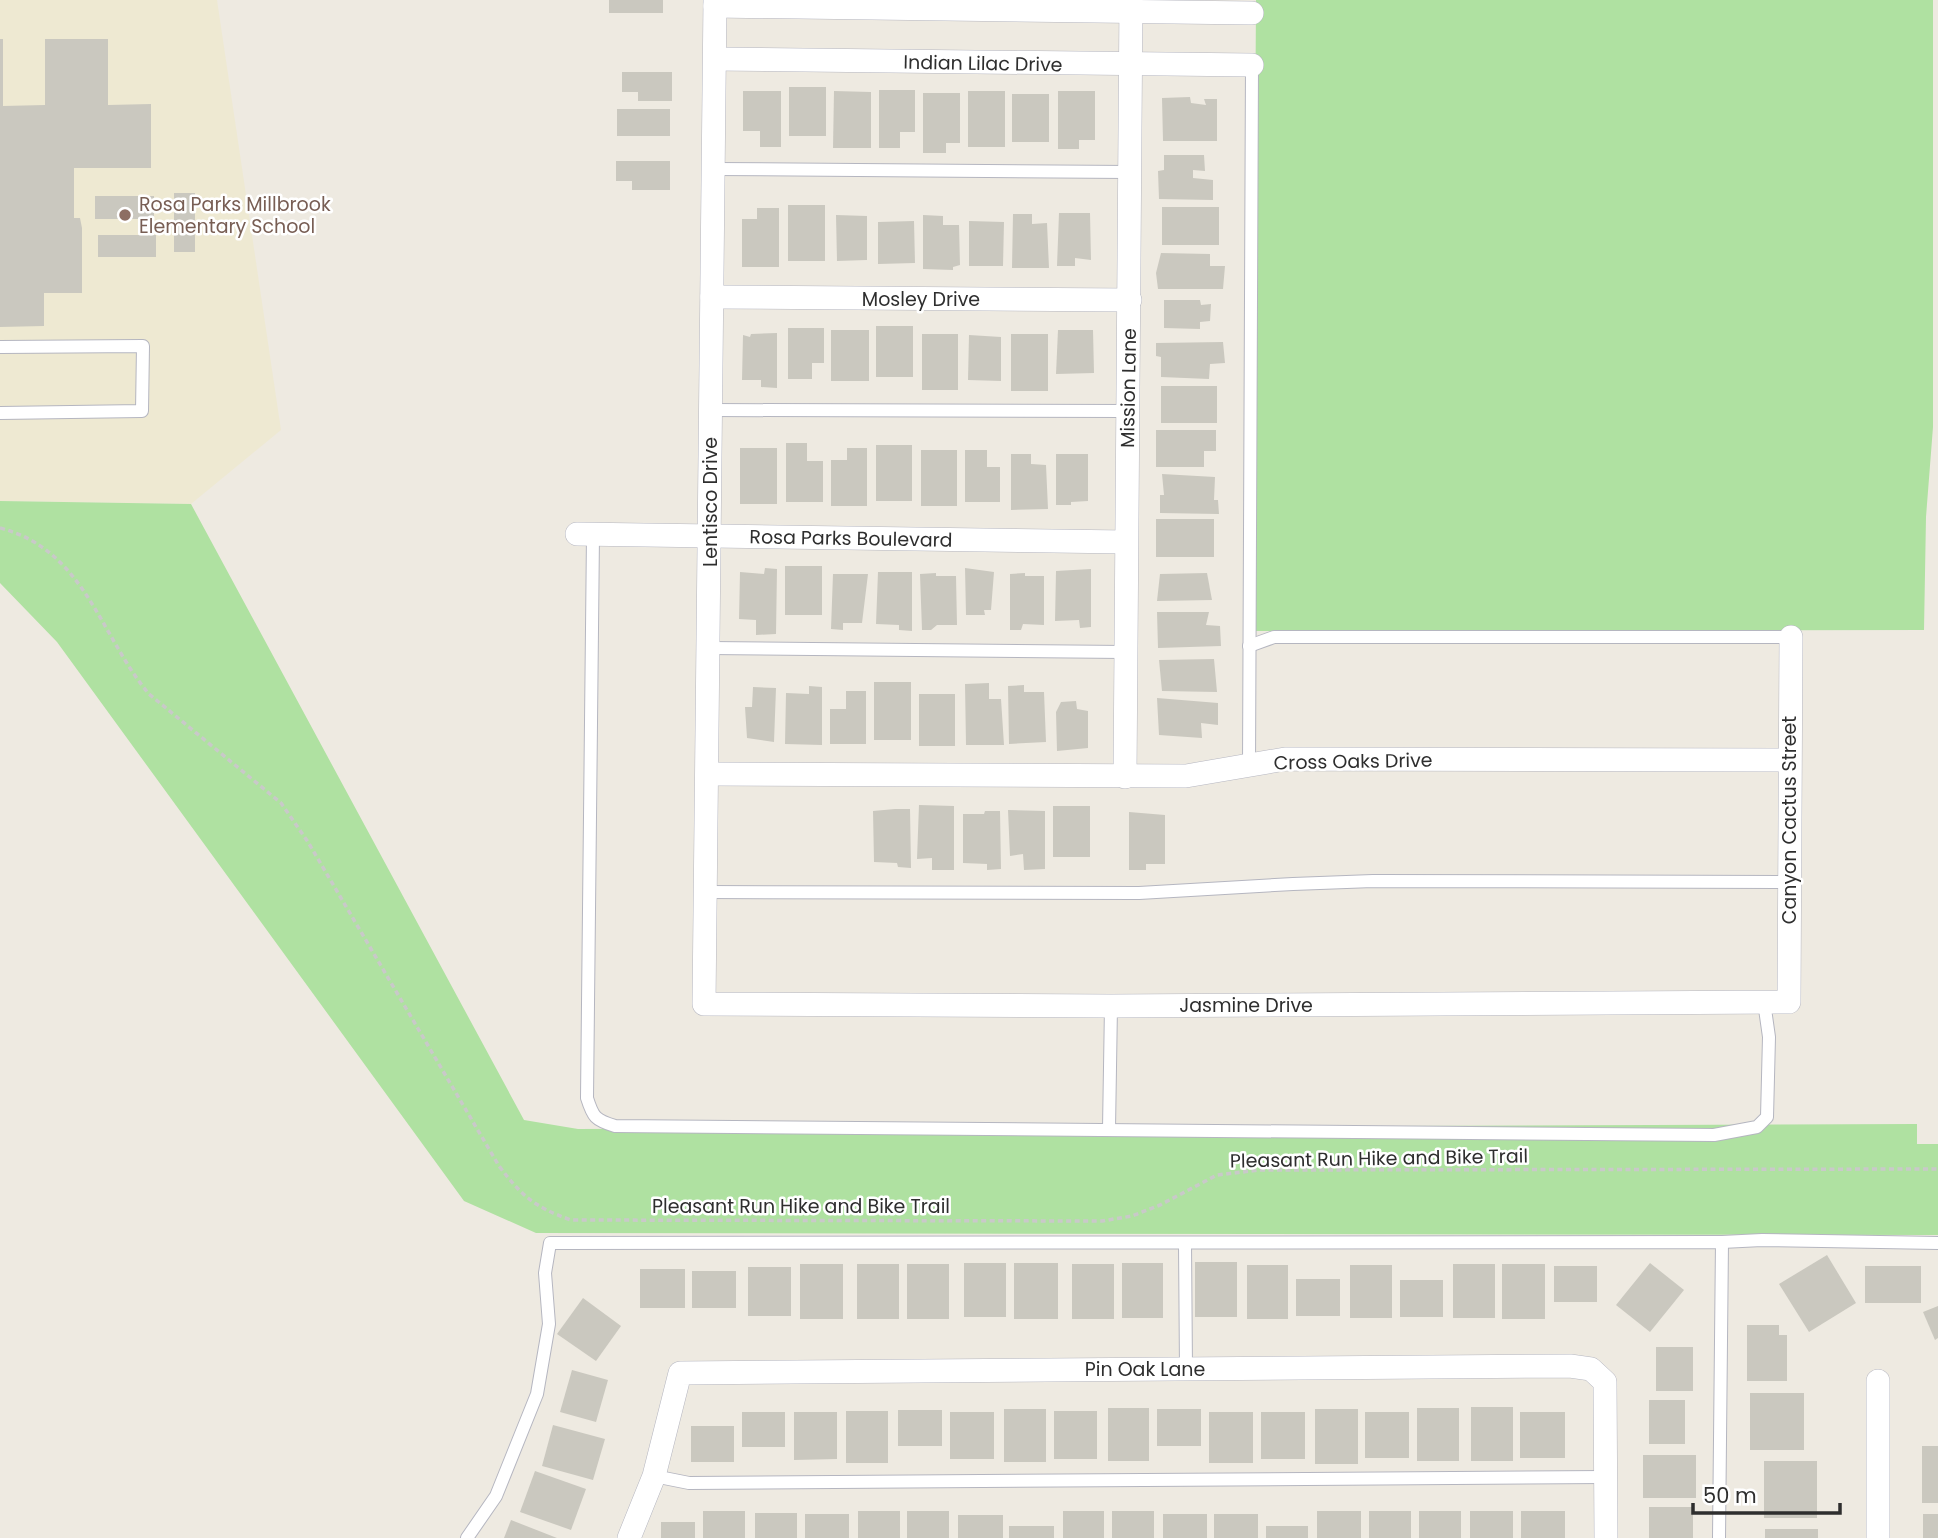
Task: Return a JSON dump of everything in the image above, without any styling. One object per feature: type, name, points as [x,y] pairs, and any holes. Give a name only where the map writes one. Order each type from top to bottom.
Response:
[{"type":"street","points":[[715,3],[1252,7]]},
{"type":"street","name":"Lentisco Drive","points":[[704,1004],[715,3]]},
{"type":"street","name":"Mission Lane","points":[[1125,776],[1131,5]]},
{"type":"street","name":"Indian Lilac Drive","points":[[715,59],[1252,65]]},
{"type":"street","name":"Mosley Drive","points":[[712,297],[1130,300]]},
{"type":"street","name":"Rosa Parks Boulevard","points":[[585,534],[1126,542]]},
{"type":"street","name":"Canyon Cactus Street","points":[[1789,1003],[1791,638]]},
{"type":"street","name":"Cross Oaks Drive","points":[[708,774],[1186,776],[1285,759],[1789,760]]},
{"type":"street","name":"Jasmine Drive","points":[[704,1004],[1111,1006],[1789,1003]]},
{"type":"street","name":"Pin Oak Lane","points":[[654,1476],[680,1373],[1570,1366],[1591,1369],[1605,1382],[1605,1477]]},
{"type":"street","points":[[1878,1381],[1878,1538]]},
{"type":"street","points":[[629,1538],[654,1476]]},
{"type":"street","points":[[1605,1477],[1606,1538]]},
{"type":"lane","points":[[1249,766],[1252,65]]},
{"type":"lane","points":[[713,169],[1130,172]]},
{"type":"lane","points":[[0,347],[142,346],[142,411],[0,413]]},
{"type":"lane","points":[[711,410],[1128,411]]},
{"type":"lane","points":[[585,534],[587,1098],[593,1115],[602,1122],[615,1126],[1714,1135],[1756,1127],[1767,1117],[1769,1037],[1764,1003]]},
{"type":"lane","points":[[1249,646],[1274,637],[1410,635],[1791,638]]},
{"type":"lane","points":[[709,648],[1125,652]]},
{"type":"lane","points":[[706,892],[1139,893],[1373,881],[1789,882]]},
{"type":"lane","points":[[1109,1129],[1111,1006]]},
{"type":"lane","points":[[467,1538],[496,1496],[537,1394],[549,1324],[545,1273],[550,1244],[1762,1240],[1938,1243]]},
{"type":"lane","points":[[1719,1538],[1721,1242]]},
{"type":"lane","points":[[1185,1244],[1186,1369]]},
{"type":"lane","points":[[654,1476],[690,1483],[1605,1477]]},
{"type":"path","name":"Pleasant Run Hike and Bike Trail","points":[[0,528],[11,531],[46,551],[70,571],[95,606],[138,681],[149,694],[281,803],[309,842],[499,1166],[519,1193],[546,1212],[571,1220],[1102,1221],[1132,1216],[1160,1205],[1217,1175],[1259,1170],[1938,1169]]},
{"type":"shaded area","name":"Rosa Parks Millbrook Elementary School","points":[[0,0],[217,0],[281,430],[191,504],[0,501]]},
{"type":"green space","points":[[1256,0],[1933,0],[1933,427],[1926,517],[1924,630],[1252,631]]},
{"type":"green space","points":[[0,501],[191,504],[524,1120],[578,1129],[1917,1124],[1917,1144],[1938,1144],[1938,1235],[536,1233],[464,1201],[57,642],[0,583]]},
{"type":"building","points":[[609,0],[663,0],[663,13],[609,13]]},
{"type":"building","points":[[0,39],[3,39],[3,106],[45,105],[45,39],[108,39],[108,105],[151,104],[151,168],[74,168],[74,218],[80,218],[82,228],[82,293],[44,293],[44,326],[0,327]]},
{"type":"building","points":[[622,72],[672,72],[672,101],[638,101],[638,92],[622,92]]},
{"type":"building","points":[[789,87],[826,87],[826,136],[789,136]]},
{"type":"building","points":[[879,90],[915,90],[915,132],[900,132],[900,148],[879,148]]},
{"type":"building","points":[[743,91],[781,91],[781,147],[760,147],[760,131],[743,131]]},
{"type":"building","points":[[834,91],[871,92],[871,148],[833,148]]},
{"type":"building","points":[[968,91],[1005,91],[1005,147],[968,147]]},
{"type":"building","points":[[1058,91],[1095,91],[1095,140],[1079,140],[1079,149],[1058,149]]},
{"type":"building","points":[[923,93],[960,93],[960,143],[946,143],[946,153],[923,153]]},
{"type":"building","points":[[1012,94],[1049,94],[1049,142],[1012,142]]},
{"type":"building","points":[[1190,97],[1191,103],[1206,105],[1204,99],[1217,99],[1217,141],[1163,141],[1162,98]]},
{"type":"building","points":[[617,109],[670,109],[670,136],[617,136]]},
{"type":"building","points":[[1164,155],[1204,155],[1205,171],[1193,170],[1193,178],[1213,180],[1213,200],[1159,199],[1158,171],[1164,170]]},
{"type":"building","points":[[616,161],[670,161],[670,190],[632,190],[632,181],[616,181]]},
{"type":"building","points":[[174,193],[195,193],[195,252],[174,252]]},
{"type":"building","points":[[95,196],[154,196],[154,219],[95,219]]},
{"type":"building","points":[[788,205],[825,205],[825,261],[788,261]]},
{"type":"building","points":[[1162,207],[1219,207],[1219,245],[1162,245]]},
{"type":"building","points":[[757,208],[779,208],[779,267],[742,267],[742,219],[757,219]]},
{"type":"building","points":[[1059,213],[1090,213],[1091,260],[1075,258],[1075,266],[1057,266]]},
{"type":"building","points":[[1013,214],[1032,214],[1032,224],[1047,223],[1049,268],[1012,268]]},
{"type":"building","points":[[836,215],[867,216],[867,260],[837,261]]},
{"type":"building","points":[[923,215],[943,216],[943,225],[959,225],[960,265],[953,267],[953,270],[923,269]]},
{"type":"building","points":[[914,221],[915,263],[878,264],[878,222]]},
{"type":"building","points":[[969,221],[1004,222],[1003,266],[969,266]]},
{"type":"building","points":[[98,235],[156,235],[156,257],[98,257]]},
{"type":"building","points":[[1161,253],[1210,254],[1210,266],[1225,266],[1223,289],[1158,289],[1156,273]]},
{"type":"building","points":[[1164,300],[1200,300],[1201,305],[1211,304],[1210,321],[1200,322],[1200,329],[1164,328]]},
{"type":"building","points":[[876,326],[913,326],[913,377],[876,377]]},
{"type":"building","points":[[788,328],[824,328],[824,363],[812,363],[812,379],[788,379]]},
{"type":"building","points":[[831,330],[869,330],[869,381],[831,381]]},
{"type":"building","points":[[1058,330],[1093,330],[1094,373],[1056,374]]},
{"type":"building","points":[[777,333],[777,388],[761,387],[761,380],[742,380],[743,335],[750,337],[751,334]]},
{"type":"building","points":[[922,334],[958,334],[958,390],[922,390]]},
{"type":"building","points":[[1011,334],[1048,334],[1048,391],[1011,391]]},
{"type":"building","points":[[969,335],[1001,337],[1001,381],[968,380]]},
{"type":"building","points":[[1223,342],[1225,363],[1210,364],[1209,379],[1161,377],[1161,357],[1156,356],[1156,343]]},
{"type":"building","points":[[1161,386],[1217,386],[1217,423],[1161,423]]},
{"type":"building","points":[[1156,430],[1216,430],[1216,451],[1204,451],[1204,467],[1156,467]]},
{"type":"building","points":[[786,443],[807,443],[807,461],[823,461],[823,502],[786,502]]},
{"type":"building","points":[[876,445],[912,445],[912,501],[876,501]]},
{"type":"building","points":[[740,448],[777,448],[777,504],[740,504]]},
{"type":"building","points":[[847,448],[867,448],[867,506],[831,506],[831,460],[847,460]]},
{"type":"building","points":[[921,450],[957,450],[957,506],[921,506]]},
{"type":"building","points":[[965,450],[987,450],[987,467],[1000,467],[1000,502],[965,502]]},
{"type":"building","points":[[1011,454],[1031,454],[1031,464],[1046,465],[1048,509],[1011,510]]},
{"type":"building","points":[[1056,454],[1088,454],[1088,501],[1056,505]]},
{"type":"building","points":[[1162,474],[1215,477],[1214,500],[1218,500],[1219,514],[1160,513],[1160,495],[1164,495]]},
{"type":"building","points":[[1156,519],[1214,519],[1214,557],[1156,557]]},
{"type":"building","points":[[785,566],[822,566],[822,615],[785,615]]},
{"type":"building","points":[[765,568],[777,569],[776,634],[756,635],[756,620],[739,619],[740,572],[764,574]]},
{"type":"building","points":[[965,568],[994,572],[991,610],[984,610],[985,615],[966,615]]},
{"type":"building","points":[[1091,569],[1091,627],[1080,628],[1079,620],[1055,621],[1056,571]]},
{"type":"building","points":[[878,572],[912,572],[912,631],[899,630],[899,625],[876,624]]},
{"type":"building","points":[[936,573],[936,576],[956,576],[957,625],[937,625],[931,630],[922,630],[920,574]]},
{"type":"building","points":[[1025,573],[1025,576],[1044,576],[1044,625],[1023,624],[1021,630],[1010,630],[1010,574]]},
{"type":"building","points":[[1207,573],[1212,600],[1157,601],[1160,574]]},
{"type":"building","points":[[833,574],[868,574],[862,623],[843,623],[843,630],[831,629]]},
{"type":"building","points":[[1157,612],[1209,612],[1206,625],[1220,626],[1221,646],[1158,648]]},
{"type":"building","points":[[1214,659],[1217,692],[1162,691],[1159,660]]},
{"type":"building","points":[[874,682],[911,682],[911,740],[874,740]]},
{"type":"building","points":[[989,683],[989,699],[1001,699],[1004,745],[966,745],[965,684]]},
{"type":"building","points":[[1024,685],[1024,692],[1044,692],[1046,742],[1009,744],[1008,686]]},
{"type":"building","points":[[809,686],[822,687],[822,745],[785,744],[786,693],[809,694]]},
{"type":"building","points":[[753,687],[776,688],[774,742],[747,738],[745,707],[752,707]]},
{"type":"building","points":[[846,691],[866,691],[866,744],[830,744],[830,709],[846,709]]},
{"type":"building","points":[[919,694],[955,694],[955,746],[919,746]]},
{"type":"building","points":[[1157,698],[1218,703],[1218,725],[1201,723],[1202,738],[1159,735]]},
{"type":"building","points":[[1076,701],[1077,709],[1088,711],[1088,748],[1057,751],[1056,712],[1061,702]]},
{"type":"building","points":[[919,805],[954,806],[954,870],[932,870],[932,858],[917,859]]},
{"type":"building","points":[[1053,806],[1090,806],[1090,857],[1053,857]]},
{"type":"building","points":[[910,809],[911,868],[898,867],[897,863],[874,862],[873,811]]},
{"type":"building","points":[[1008,810],[1045,811],[1045,869],[1024,870],[1023,854],[1010,856]]},
{"type":"building","points":[[985,811],[1000,811],[1001,869],[987,870],[987,864],[963,863],[963,814],[984,814]]},
{"type":"building","points":[[1129,812],[1165,815],[1165,864],[1146,864],[1146,870],[1129,870]]},
{"type":"building","points":[[1827,1255],[1856,1303],[1809,1332],[1779,1284]]},
{"type":"building","points":[[1195,1262],[1237,1262],[1237,1317],[1195,1317]]},
{"type":"building","points":[[964,1263],[1006,1263],[1006,1317],[964,1317]]},
{"type":"building","points":[[1014,1263],[1058,1263],[1058,1319],[1014,1319]]},
{"type":"building","points":[[1122,1263],[1163,1263],[1163,1318],[1122,1318]]},
{"type":"building","points":[[1650,1263],[1684,1290],[1650,1332],[1616,1305]]},
{"type":"building","points":[[800,1264],[843,1264],[843,1319],[800,1319]]},
{"type":"building","points":[[857,1264],[899,1264],[899,1319],[857,1319]]},
{"type":"building","points":[[907,1264],[949,1264],[949,1319],[907,1319]]},
{"type":"building","points":[[1072,1264],[1114,1264],[1114,1319],[1072,1319]]},
{"type":"building","points":[[1453,1264],[1495,1264],[1495,1318],[1453,1318]]},
{"type":"building","points":[[1502,1264],[1545,1264],[1545,1319],[1502,1319]]},
{"type":"building","points":[[1247,1265],[1288,1265],[1288,1319],[1247,1319]]},
{"type":"building","points":[[1350,1265],[1392,1265],[1392,1318],[1350,1318]]},
{"type":"building","points":[[1554,1266],[1597,1266],[1597,1302],[1554,1302]]},
{"type":"building","points":[[1865,1266],[1921,1266],[1921,1303],[1865,1303]]},
{"type":"building","points":[[748,1267],[791,1267],[791,1316],[748,1316]]},
{"type":"building","points":[[640,1269],[685,1269],[685,1308],[640,1308]]},
{"type":"building","points":[[692,1271],[736,1271],[736,1308],[692,1308]]},
{"type":"building","points":[[1296,1279],[1340,1279],[1340,1316],[1296,1316]]},
{"type":"building","points":[[1400,1280],[1443,1280],[1443,1317],[1400,1317]]},
{"type":"building","points":[[583,1298],[621,1326],[596,1361],[557,1334]]},
{"type":"building","points":[[1938,1306],[1938,1338],[1935,1340],[1923,1312]]},
{"type":"building","points":[[1747,1325],[1779,1325],[1779,1335],[1787,1335],[1787,1381],[1747,1381]]},
{"type":"building","points":[[1656,1347],[1693,1347],[1693,1391],[1656,1391]]},
{"type":"building","points":[[572,1370],[608,1380],[596,1422],[560,1412]]},
{"type":"building","points":[[1750,1393],[1804,1393],[1804,1450],[1750,1450]]},
{"type":"building","points":[[1649,1400],[1685,1400],[1685,1444],[1649,1444]]},
{"type":"building","points":[[1471,1407],[1513,1407],[1513,1461],[1471,1461]]},
{"type":"building","points":[[1108,1408],[1149,1408],[1149,1461],[1108,1461]]},
{"type":"building","points":[[1417,1408],[1459,1408],[1459,1461],[1417,1461]]},
{"type":"building","points":[[1004,1409],[1046,1409],[1046,1462],[1004,1462]]},
{"type":"building","points":[[1157,1409],[1201,1409],[1201,1446],[1157,1446]]},
{"type":"building","points":[[1315,1409],[1358,1409],[1358,1464],[1315,1464]]},
{"type":"building","points":[[898,1410],[942,1410],[942,1446],[898,1446]]},
{"type":"building","points":[[846,1411],[888,1411],[888,1463],[846,1463]]},
{"type":"building","points":[[1054,1411],[1097,1411],[1097,1459],[1054,1459]]},
{"type":"building","points":[[742,1412],[785,1412],[785,1447],[742,1447]]},
{"type":"building","points":[[794,1412],[837,1412],[837,1459],[794,1460]]},
{"type":"building","points":[[950,1412],[994,1412],[994,1459],[950,1459]]},
{"type":"building","points":[[1209,1412],[1253,1412],[1253,1463],[1209,1463]]},
{"type":"building","points":[[1261,1412],[1305,1412],[1305,1459],[1261,1459]]},
{"type":"building","points":[[1365,1412],[1409,1412],[1409,1458],[1365,1458]]},
{"type":"building","points":[[1520,1412],[1565,1412],[1565,1458],[1520,1458]]},
{"type":"building","points":[[553,1425],[605,1439],[593,1480],[542,1466]]},
{"type":"building","points":[[691,1426],[734,1426],[734,1462],[691,1462]]},
{"type":"building","points":[[1922,1446],[1938,1446],[1938,1503],[1922,1503]]},
{"type":"building","points":[[1643,1455],[1696,1455],[1696,1498],[1643,1498]]},
{"type":"building","points":[[1764,1461],[1817,1461],[1817,1518],[1764,1518]]},
{"type":"building","points":[[535,1471],[586,1489],[571,1530],[520,1512]]},
{"type":"building","points":[[1649,1507],[1693,1507],[1693,1538],[1649,1538]]},
{"type":"building","points":[[703,1511],[745,1511],[745,1538],[703,1538]]},
{"type":"building","points":[[858,1511],[900,1511],[900,1538],[858,1538]]},
{"type":"building","points":[[907,1511],[949,1511],[949,1538],[907,1538]]},
{"type":"building","points":[[1063,1511],[1104,1511],[1104,1538],[1063,1538]]},
{"type":"building","points":[[1112,1511],[1154,1511],[1154,1538],[1112,1538]]},
{"type":"building","points":[[1317,1511],[1361,1511],[1361,1538],[1317,1538]]},
{"type":"building","points":[[1369,1511],[1411,1511],[1411,1538],[1369,1538]]},
{"type":"building","points":[[1419,1511],[1461,1511],[1461,1538],[1419,1538]]},
{"type":"building","points":[[1470,1511],[1513,1511],[1513,1538],[1470,1538]]},
{"type":"building","points":[[1521,1511],[1565,1511],[1565,1538],[1521,1538]]},
{"type":"building","points":[[755,1513],[797,1513],[797,1538],[755,1538]]},
{"type":"building","points":[[805,1514],[849,1514],[849,1538],[805,1538]]},
{"type":"building","points":[[1163,1514],[1207,1514],[1207,1538],[1163,1538]]},
{"type":"building","points":[[1214,1514],[1258,1514],[1258,1538],[1214,1538]]},
{"type":"building","points":[[1923,1514],[1938,1514],[1938,1538],[1923,1538]]},
{"type":"building","points":[[958,1515],[1003,1515],[1003,1538],[958,1538]]},
{"type":"building","points":[[511,1520],[557,1538],[504,1538]]},
{"type":"building","points":[[661,1522],[695,1522],[695,1538],[661,1538]]},
{"type":"building","points":[[1009,1526],[1054,1526],[1054,1538],[1009,1538]]},
{"type":"building","points":[[1266,1526],[1308,1526],[1308,1538],[1266,1538]]},
{"type":"building","points":[[1765,1529],[1818,1529],[1818,1538],[1765,1538]]},
{"type":"place","name":"Rosa Parks Millbrook Elementary School","points":[[125,215]]}]
